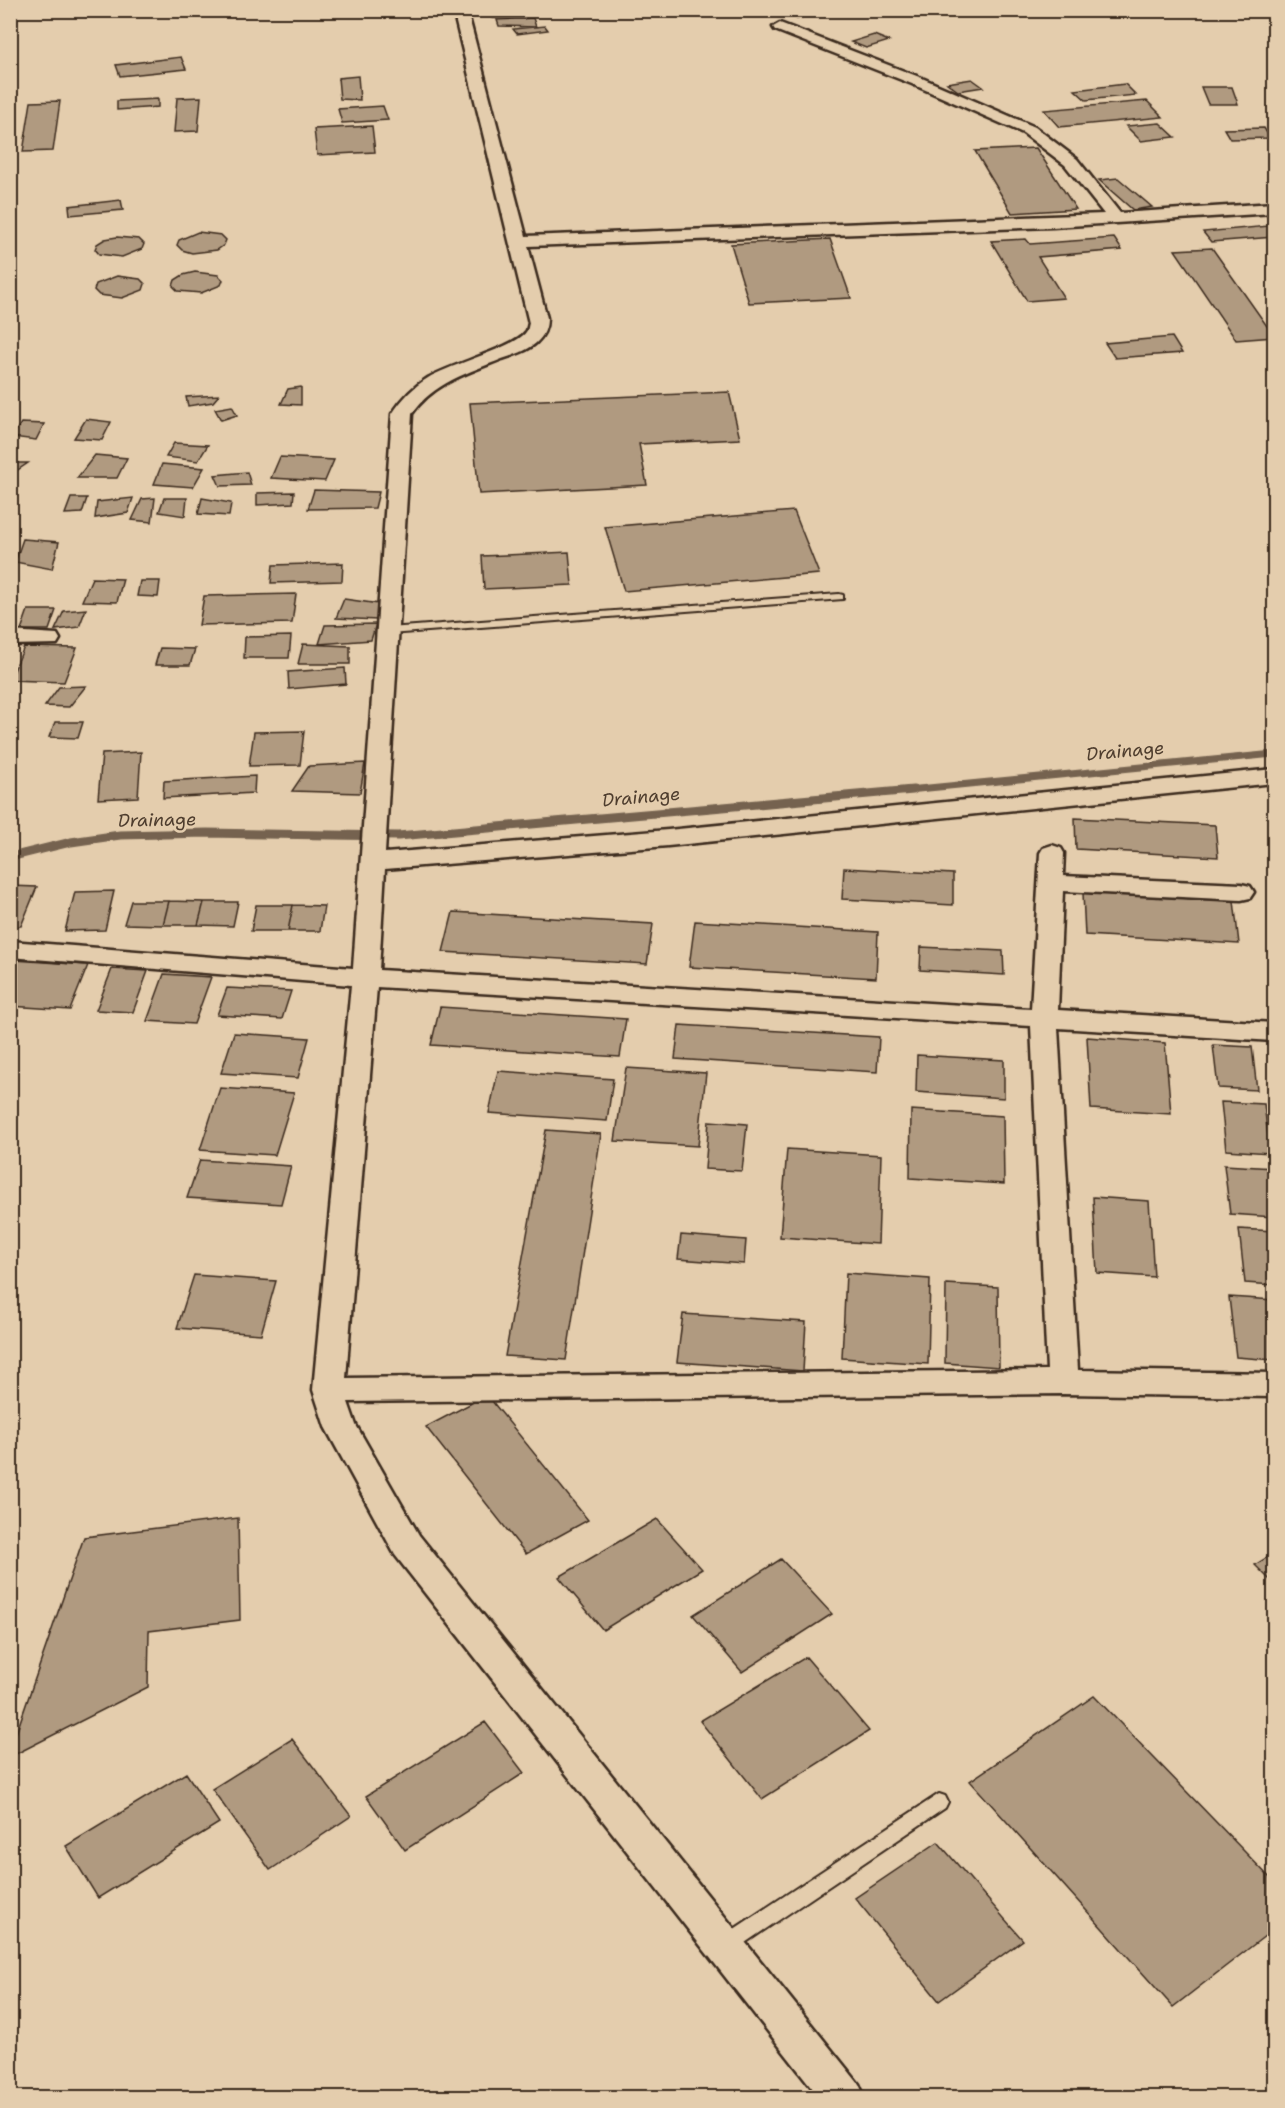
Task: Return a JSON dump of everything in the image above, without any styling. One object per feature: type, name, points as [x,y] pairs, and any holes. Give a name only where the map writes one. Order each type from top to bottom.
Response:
[{"type":"street","points":[[460,10],[538,318],[538,328],[531,339],[431,383],[413,397],[402,414],[365,978],[329,1390],[341,1426],[407,1545],[844,2097]]},
{"type":"street","points":[[780,27],[917,81],[1029,130],[1071,162],[1115,217]]},
{"type":"street","points":[[518,241],[1053,222],[1275,208]]},
{"type":"street","points":[[10,638],[50,639]]},
{"type":"street","points":[[372,853],[680,837],[1275,776]]},
{"type":"street","points":[[1052,854],[1044,1018],[1063,1382]]},
{"type":"street","points":[[1051,883],[1241,892]]},
{"type":"street","points":[[10,950],[365,978],[1275,1032]]},
{"type":"street","points":[[329,1390],[1063,1382],[1275,1385]]},
{"type":"lane","points":[[389,631],[839,597]]},
{"type":"lane","points":[[724,1946],[939,1802]]},
{"type":"building","points":[[798,10],[811,10],[817,13],[797,19],[786,14]]},
{"type":"building","points":[[491,11],[522,11],[524,19],[492,18]]},
{"type":"building","points":[[533,18],[536,27],[499,26],[497,20]]},
{"type":"building","points":[[545,26],[548,30],[517,34],[513,29]]},
{"type":"building","points":[[874,35],[889,41],[866,48],[851,42]]},
{"type":"building","points":[[181,57],[186,69],[120,76],[116,65]]},
{"type":"building","points":[[358,76],[360,100],[340,99],[338,78]]},
{"type":"building","points":[[972,79],[983,87],[958,91],[947,83]]},
{"type":"building","points":[[1125,84],[1136,95],[1086,100],[1075,90]]},
{"type":"building","points":[[1201,87],[1232,87],[1238,104],[1208,104]]},
{"type":"building","points":[[201,97],[198,131],[174,132],[177,98]]},
{"type":"building","points":[[158,99],[158,107],[117,110],[117,101]]},
{"type":"building","points":[[60,101],[53,151],[23,152],[31,102]]},
{"type":"building","points":[[1147,101],[1163,117],[1059,127],[1044,110]]},
{"type":"building","points":[[383,106],[388,120],[342,123],[338,109]]},
{"type":"building","points":[[1160,123],[1175,137],[1141,141],[1126,126]]},
{"type":"building","points":[[372,126],[375,152],[317,155],[314,129]]},
{"type":"building","points":[[1264,128],[1270,138],[1230,139],[1224,129]]},
{"type":"building","points":[[1036,148],[1076,209],[1012,213],[975,151]]},
{"type":"building","points":[[1118,178],[1152,207],[1133,210],[1099,180]]},
{"type":"building","points":[[121,200],[123,210],[70,215],[69,206]]},
{"type":"building","points":[[1269,226],[1274,232],[1274,237],[1211,242],[1203,232]]},
{"type":"building","points":[[198,232],[221,235],[226,240],[224,245],[217,250],[192,253],[182,250],[177,245],[179,240]]},
{"type":"building","points":[[117,237],[139,239],[144,244],[142,249],[122,257],[99,254],[95,249],[97,244],[105,239]]},
{"type":"building","points":[[1114,238],[1122,250],[1038,257],[1064,298],[1027,301],[991,241],[1026,239],[1030,244]]},
{"type":"building","points":[[830,239],[851,298],[749,303],[731,244]]},
{"type":"building","points":[[1212,248],[1274,337],[1236,340],[1175,250]]},
{"type":"building","points":[[195,272],[218,275],[223,280],[221,285],[201,293],[178,291],[173,286],[175,280]]},
{"type":"building","points":[[117,276],[140,279],[145,284],[143,290],[122,298],[99,295],[94,290],[96,284]]},
{"type":"building","points":[[1172,337],[1182,353],[1115,358],[1105,343]]},
{"type":"building","points":[[301,387],[301,405],[281,404],[288,389]]},
{"type":"building","points":[[729,392],[740,439],[639,444],[647,485],[479,494],[470,403]]},
{"type":"building","points":[[219,395],[213,402],[188,406],[186,397]]},
{"type":"building","points":[[232,406],[237,415],[221,420],[215,409]]},
{"type":"building","points":[[86,419],[111,422],[102,440],[74,438]]},
{"type":"building","points":[[21,423],[44,424],[36,440],[12,437]]},
{"type":"building","points":[[174,443],[208,445],[198,461],[166,457]]},
{"type":"building","points":[[95,455],[127,458],[117,478],[77,478]]},
{"type":"building","points":[[280,457],[334,460],[325,481],[271,478]]},
{"type":"building","points":[[10,463],[28,463],[10,475]]},
{"type":"building","points":[[162,464],[204,468],[193,487],[154,484]]},
{"type":"building","points":[[247,472],[251,485],[220,486],[215,475]]},
{"type":"building","points":[[314,490],[379,492],[375,508],[308,509]]},
{"type":"building","points":[[294,492],[293,503],[257,505],[257,493]]},
{"type":"building","points":[[71,498],[87,498],[82,513],[65,514]]},
{"type":"building","points":[[133,498],[128,513],[95,518],[97,502]]},
{"type":"building","points":[[155,498],[152,522],[132,520],[142,499]]},
{"type":"building","points":[[164,498],[187,498],[185,516],[159,512]]},
{"type":"building","points":[[202,498],[231,503],[229,516],[198,514]]},
{"type":"building","points":[[794,511],[819,574],[624,591],[605,527]]},
{"type":"building","points":[[23,539],[59,542],[52,569],[15,562]]},
{"type":"building","points":[[569,552],[572,585],[484,589],[482,556]]},
{"type":"building","points":[[343,563],[342,581],[271,583],[273,565]]},
{"type":"building","points":[[92,578],[123,579],[117,602],[82,601]]},
{"type":"building","points":[[140,581],[160,581],[158,597],[137,596]]},
{"type":"building","points":[[296,594],[292,623],[199,625],[204,596]]},
{"type":"building","points":[[344,599],[379,604],[377,620],[336,618]]},
{"type":"building","points":[[86,609],[79,627],[55,630],[64,611]]},
{"type":"building","points":[[28,610],[56,610],[49,630],[21,630]]},
{"type":"building","points":[[376,624],[371,640],[319,644],[325,625]]},
{"type":"building","points":[[291,636],[289,658],[244,658],[245,637]]},
{"type":"building","points":[[303,644],[350,646],[350,664],[298,664]]},
{"type":"building","points":[[24,647],[77,648],[64,682],[10,680]]},
{"type":"building","points":[[160,648],[195,649],[190,665],[155,665]]},
{"type":"building","points":[[345,668],[346,684],[289,689],[288,672]]},
{"type":"building","points":[[86,686],[69,707],[45,706],[59,687]]},
{"type":"building","points":[[55,722],[83,722],[78,738],[49,737]]},
{"type":"building","points":[[304,731],[300,765],[249,766],[254,732]]},
{"type":"building","points":[[141,752],[138,797],[98,799],[102,754]]},
{"type":"building","points":[[365,763],[360,793],[292,791],[309,766]]},
{"type":"building","points":[[255,776],[254,793],[163,798],[164,781]]},
{"type":"building","points":[[1075,818],[1215,825],[1218,857],[1076,849]]},
{"type":"building","points":[[844,868],[953,874],[953,905],[842,899]]},
{"type":"building","points":[[10,886],[37,887],[21,926],[10,926]]},
{"type":"building","points":[[114,891],[105,930],[65,931],[75,892]]},
{"type":"building","points":[[1083,893],[1234,901],[1239,944],[1085,935]]},
{"type":"building","points":[[131,901],[169,901],[163,925],[124,924]]},
{"type":"building","points":[[169,901],[204,902],[198,925],[163,925]]},
{"type":"building","points":[[204,902],[238,902],[233,926],[198,925]]},
{"type":"building","points":[[256,905],[293,905],[288,931],[251,931]]},
{"type":"building","points":[[293,905],[324,906],[320,931],[288,931]]},
{"type":"building","points":[[453,912],[653,924],[647,964],[443,952]]},
{"type":"building","points":[[695,921],[878,932],[876,978],[689,967]]},
{"type":"building","points":[[921,947],[1003,951],[1004,975],[920,970]]},
{"type":"building","points":[[14,960],[88,965],[70,1010],[10,1006],[10,968]]},
{"type":"building","points":[[112,969],[148,971],[133,1012],[96,1010]]},
{"type":"building","points":[[164,974],[211,977],[194,1024],[147,1021]]},
{"type":"building","points":[[227,988],[291,991],[282,1019],[217,1015]]},
{"type":"building","points":[[440,1007],[626,1019],[620,1057],[431,1045]]},
{"type":"building","points":[[679,1025],[879,1037],[877,1072],[675,1059]]},
{"type":"building","points":[[234,1033],[309,1038],[298,1078],[221,1073]]},
{"type":"building","points":[[1087,1037],[1165,1043],[1171,1114],[1091,1109]]},
{"type":"building","points":[[1213,1045],[1252,1047],[1257,1090],[1218,1088]]},
{"type":"building","points":[[917,1055],[1004,1060],[1004,1098],[916,1092]]},
{"type":"building","points":[[626,1068],[706,1073],[698,1146],[615,1141]]},
{"type":"building","points":[[498,1071],[613,1079],[607,1121],[489,1113]]},
{"type":"building","points":[[220,1088],[294,1093],[275,1155],[200,1150]]},
{"type":"building","points":[[1221,1102],[1264,1104],[1270,1153],[1226,1150]]},
{"type":"building","points":[[911,1110],[1003,1116],[1004,1184],[910,1178]]},
{"type":"building","points":[[709,1121],[747,1124],[742,1171],[705,1169]]},
{"type":"building","points":[[546,1130],[601,1134],[566,1360],[505,1356]]},
{"type":"building","points":[[787,1149],[881,1155],[878,1244],[780,1237]]},
{"type":"building","points":[[200,1160],[291,1166],[281,1204],[187,1198]]},
{"type":"building","points":[[1224,1165],[1274,1168],[1274,1217],[1230,1214]]},
{"type":"building","points":[[1093,1197],[1149,1201],[1154,1277],[1097,1273]]},
{"type":"building","points":[[1239,1229],[1274,1231],[1274,1285],[1245,1283]]},
{"type":"building","points":[[681,1235],[746,1240],[744,1264],[678,1259]]},
{"type":"building","points":[[846,1273],[930,1279],[928,1364],[842,1358]]},
{"type":"building","points":[[194,1275],[276,1281],[261,1334],[177,1328]]},
{"type":"building","points":[[946,1284],[998,1287],[999,1367],[945,1363]]},
{"type":"building","points":[[1229,1297],[1274,1300],[1274,1360],[1236,1357]]},
{"type":"building","points":[[683,1314],[806,1322],[803,1371],[677,1362]]},
{"type":"building","points":[[487,1395],[588,1520],[526,1554],[426,1427]]},
{"type":"building","points":[[238,1518],[240,1620],[149,1631],[148,1687],[10,1757],[10,1751],[84,1537]]},
{"type":"building","points":[[657,1519],[702,1569],[603,1630],[559,1577]]},
{"type":"building","points":[[1274,1553],[1274,1584],[1255,1565]]},
{"type":"building","points":[[781,1559],[832,1614],[742,1672],[693,1615]]},
{"type":"building","points":[[806,1657],[869,1731],[762,1799],[700,1721]]},
{"type":"building","points":[[1094,1696],[1274,1882],[1274,1929],[1173,2007],[970,1781]]},
{"type":"building","points":[[485,1722],[524,1773],[405,1850],[366,1796]]},
{"type":"building","points":[[292,1739],[351,1816],[270,1870],[212,1789]]},
{"type":"building","points":[[186,1773],[219,1823],[98,1898],[66,1846]]},
{"type":"building","points":[[938,1842],[1023,1940],[939,2001],[855,1898]]},
{"type":"waterway","name":"Drainage","points":[[898,791],[1274,754]]},
{"type":"waterway","name":"Drainage","points":[[10,857],[71,842],[120,835],[207,833],[398,836],[913,790]]}]
